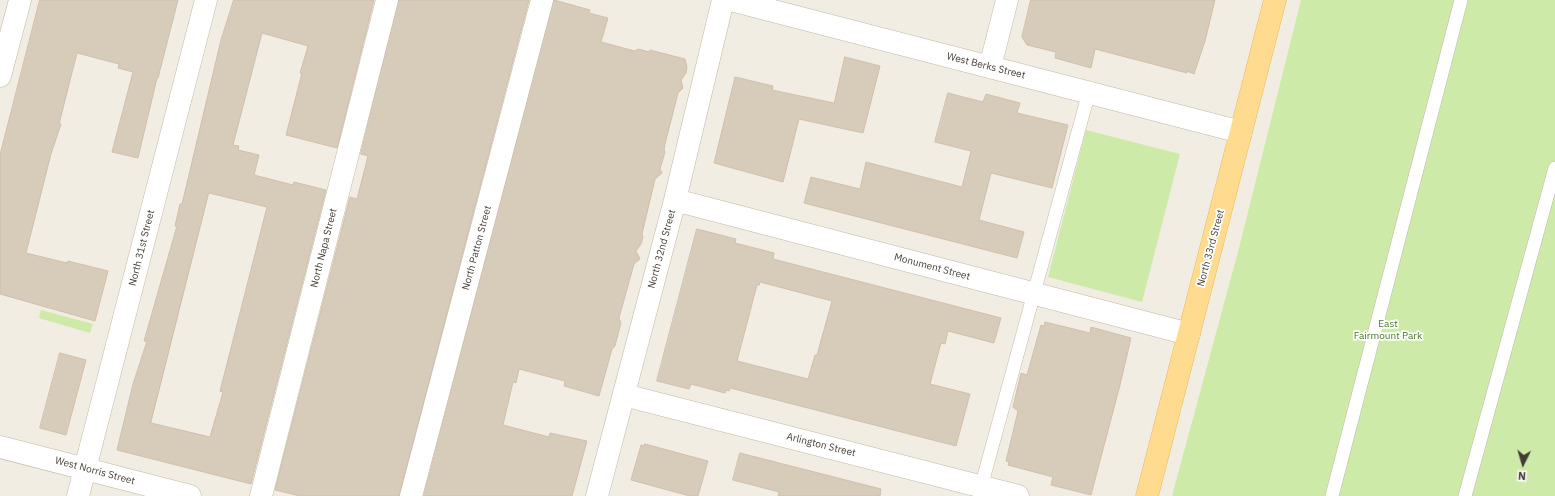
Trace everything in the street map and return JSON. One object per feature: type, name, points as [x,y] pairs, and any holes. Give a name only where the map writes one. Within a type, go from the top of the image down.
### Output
[{"type":"main road","name":"North 33rd Street","points":[[1147,496],[1275,0]]},
{"type":"street","points":[[0,76],[20,0]]},
{"type":"street","name":"North 31st Street","points":[[78,496],[206,0]]},
{"type":"street","name":"North Napa Street","points":[[261,496],[387,0]]},
{"type":"street","name":"North Patton Street","points":[[411,496],[542,0]]},
{"type":"street","name":"North 32nd Street","points":[[597,496],[675,200],[723,0]]},
{"type":"street","name":"West Berks Street","points":[[731,0],[1241,132]]},
{"type":"street","points":[[990,67],[1007,0]]},
{"type":"street","name":"Monument Street","points":[[675,200],[1189,334]]},
{"type":"street","name":"Arlington Street","points":[[624,395],[985,490],[1018,496]]},
{"type":"street","name":"West Norris Street","points":[[0,447],[190,496]]},
{"type":"lane","points":[[1332,496],[1461,0]]},
{"type":"lane","points":[[985,490],[1034,294],[1089,92]]},
{"type":"lane","points":[[1465,496],[1555,168]]},
{"type":"green space","name":"East Fairmount Park","points":[[1301,0],[1555,0],[1555,496],[1172,496],[1239,248]]},
{"type":"green space","points":[[1086,130],[1180,154],[1142,302],[1048,277]]},
{"type":"green space","points":[[41,310],[93,324],[90,333],[39,318]]},
{"type":"building","points":[[40,0],[178,0],[157,78],[138,158],[112,152],[133,72],[118,68],[119,64],[77,53],[59,124],[61,124],[51,154],[26,253],[108,271],[95,321],[0,294],[0,155]]},
{"type":"building","points":[[234,0],[374,0],[337,148],[286,135],[302,73],[300,73],[308,46],[262,33],[233,145],[239,146],[238,150],[259,155],[254,175],[293,185],[294,182],[326,190],[251,484],[117,450],[133,384],[147,341],[144,341],[177,226],[175,226],[180,204],[182,204],[221,40]],"holes":[[[209,193],[267,207],[220,391],[223,392],[210,437],[151,423]]]},
{"type":"building","points":[[399,0],[529,0],[399,496],[300,496],[275,490],[350,197],[357,199],[368,156],[361,154]]},
{"type":"building","points":[[554,0],[590,10],[589,13],[608,18],[601,42],[635,51],[638,49],[649,52],[650,50],[685,59],[687,67],[686,73],[681,80],[683,88],[678,93],[665,144],[665,152],[660,169],[662,173],[655,179],[642,234],[643,237],[641,244],[636,251],[640,259],[634,264],[619,318],[621,323],[615,346],[612,349],[599,396],[564,386],[565,381],[519,369],[516,383],[513,382],[503,425],[549,437],[550,433],[587,441],[572,496],[424,496]]},
{"type":"building","points":[[1031,0],[1215,0],[1205,41],[1194,74],[1095,49],[1091,68],[1055,58],[1056,52],[1027,45],[1022,37]]},
{"type":"building","points":[[845,57],[880,66],[863,133],[799,119],[783,182],[714,163],[735,77],[773,86],[772,90],[834,103]]},
{"type":"building","points":[[948,93],[983,102],[986,94],[1020,103],[1017,113],[1068,125],[1052,188],[991,173],[979,220],[1024,232],[1017,258],[804,203],[811,177],[860,189],[866,162],[962,187],[971,151],[935,142]]},
{"type":"building","points":[[697,229],[736,239],[735,243],[774,253],[773,259],[1001,318],[994,343],[948,331],[945,344],[941,343],[930,384],[970,394],[956,446],[730,388],[729,391],[726,390],[725,393],[691,384],[689,389],[657,381]],"holes":[[[760,282],[832,301],[817,355],[815,355],[808,379],[737,361],[757,285],[759,285]]]},
{"type":"building","points":[[1045,322],[1090,333],[1091,327],[1131,338],[1091,495],[1051,485],[1053,477],[1008,465],[1009,462],[1006,461],[1018,411],[1013,407],[1021,373],[1027,375],[1041,325],[1044,326]]},
{"type":"building","points":[[60,353],[86,360],[66,435],[40,428]]},
{"type":"building","points":[[645,444],[708,461],[698,496],[690,496],[631,480],[641,445],[644,446]]},
{"type":"building","points":[[740,453],[881,489],[880,496],[778,496],[779,492],[733,480]]}]
